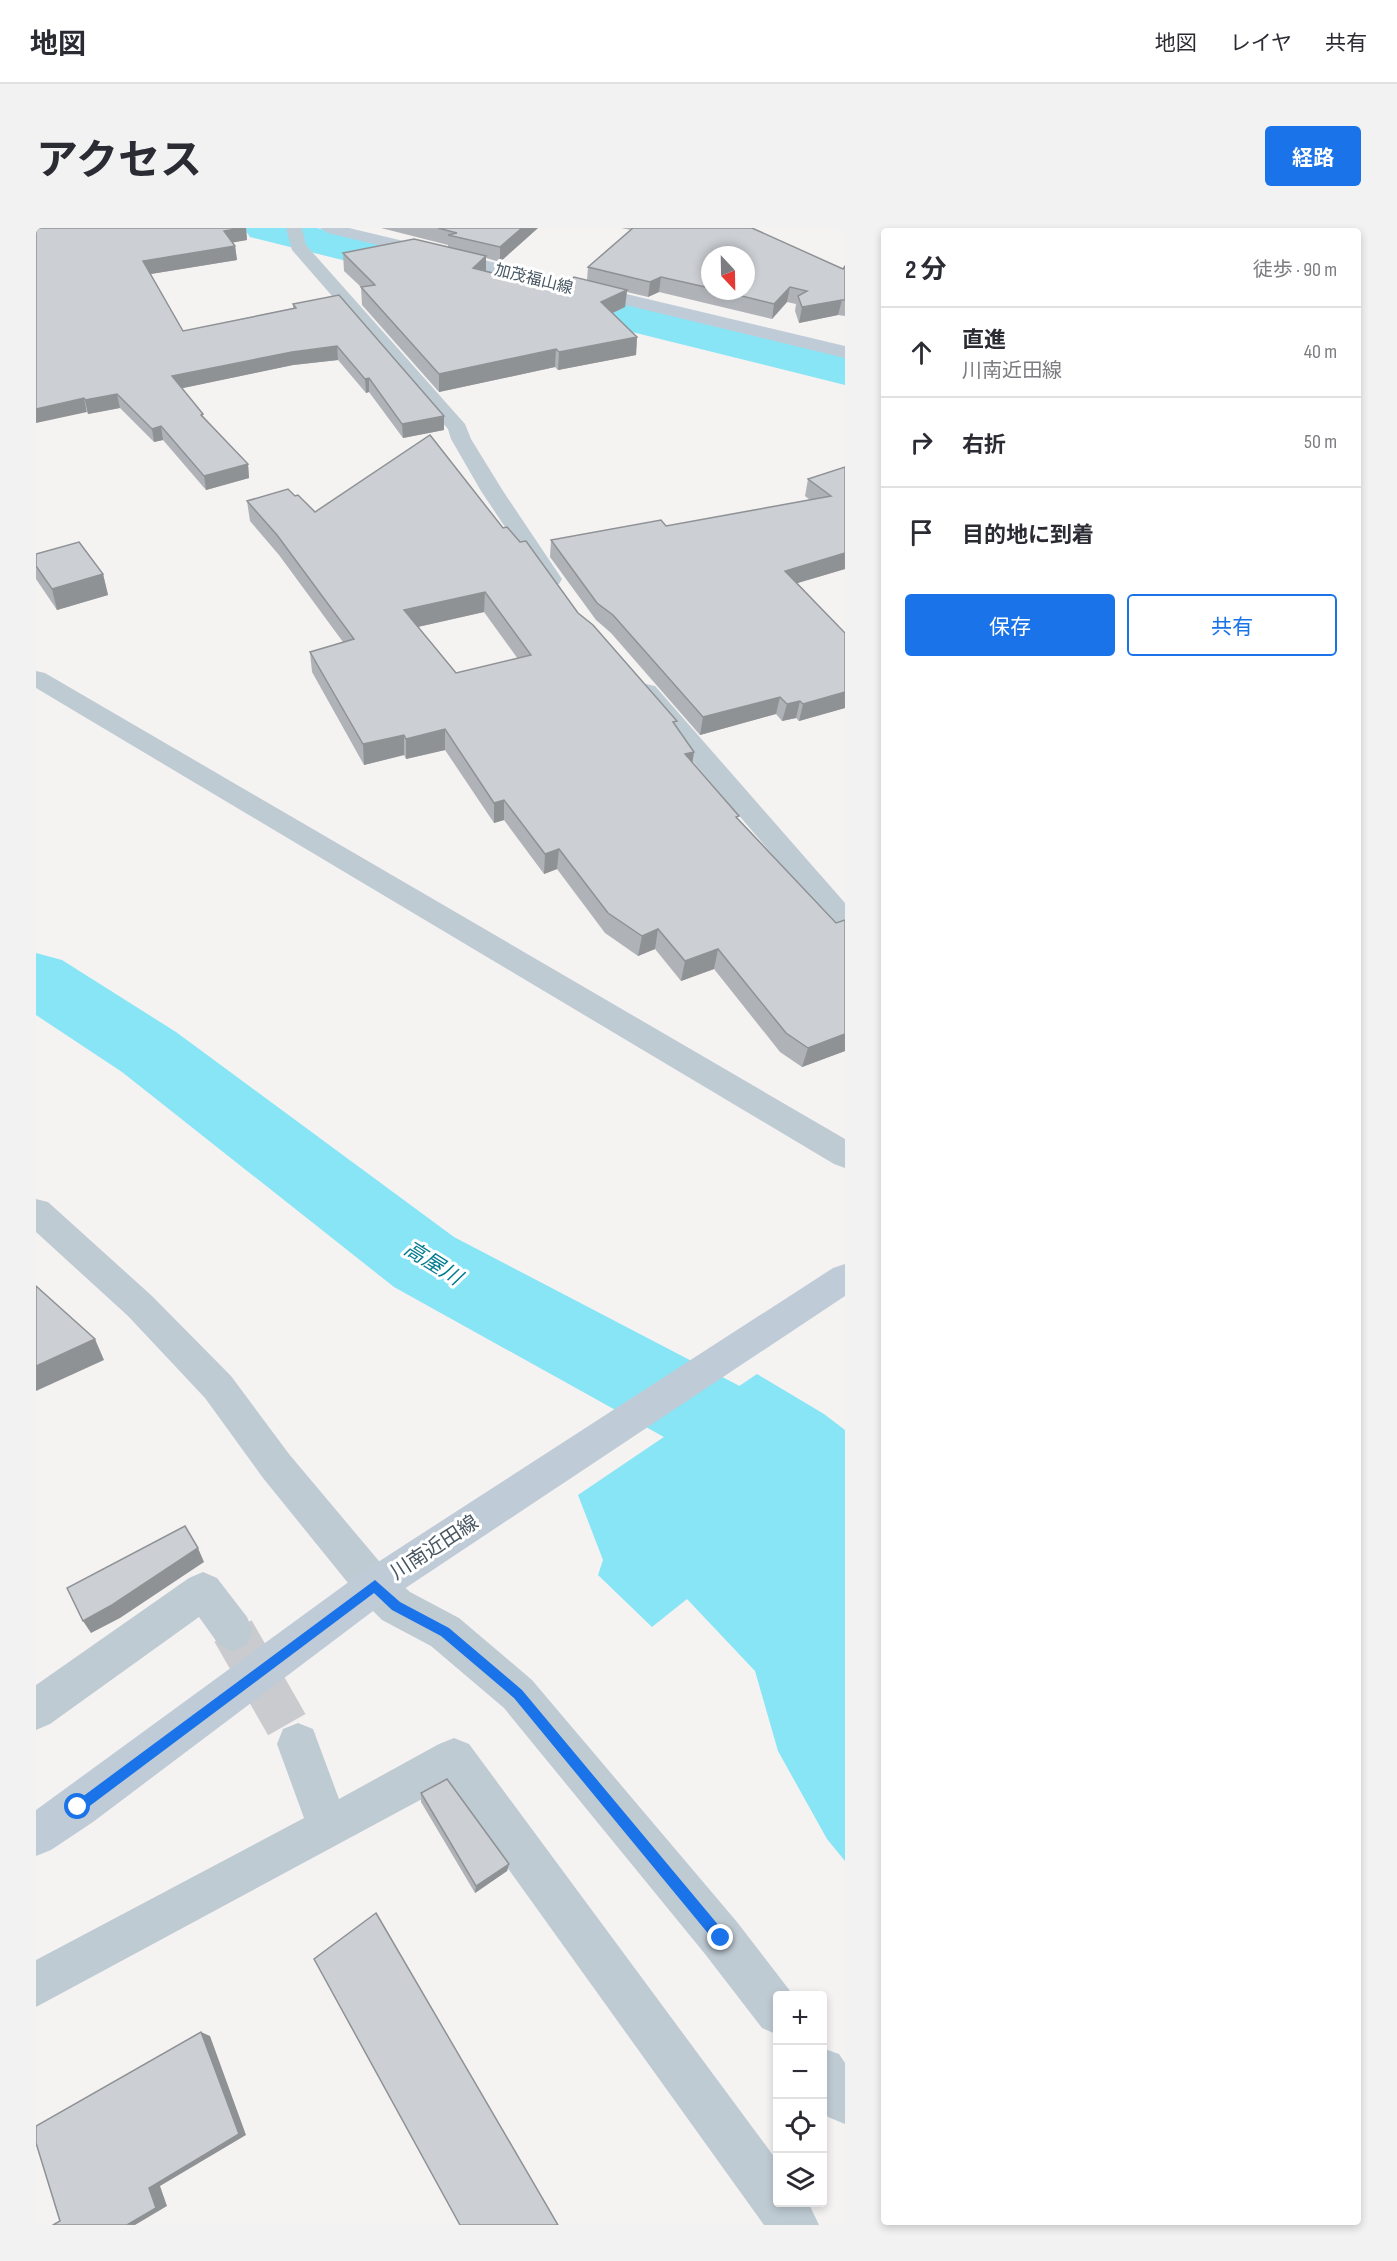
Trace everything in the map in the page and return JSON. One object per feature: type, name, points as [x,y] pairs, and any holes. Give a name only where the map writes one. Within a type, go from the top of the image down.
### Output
[{"type":"main road","name":"加茂福山線","points":[[328,228],[845,352]]},
{"type":"main road","name":"川南近田線","points":[[36,1835],[88,1800],[375,1586],[845,1278]]},
{"type":"street","points":[[296,235],[458,428],[461,439],[492,492],[565,598]]},
{"type":"street","points":[[632,674],[845,921]]},
{"type":"street","points":[[36,678],[845,1155]]},
{"type":"street","points":[[36,1212],[140,1306],[218,1387],[276,1466],[375,1586],[396,1606],[445,1632],[518,1694],[721,1938],[773,2007]]},
{"type":"street","points":[[36,1710],[203,1591],[233,1631]]},
{"type":"street","points":[[298,1744],[329,1828]]},
{"type":"street","points":[[36,1984],[454,1759],[794,2225]]},
{"type":"street","points":[[827,2077],[845,2100]]},
{"type":"water","points":[[757,1374],[824,1414],[845,1430],[845,1861],[827,1839],[778,1751],[755,1671],[687,1599],[652,1627],[598,1575],[603,1560],[578,1495]]},
{"type":"building","points":[[36,228],[241,228],[224,231],[235,246],[143,261],[183,331],[296,308],[293,304],[339,295],[444,416],[402,424],[369,378],[365,379],[337,346],[292,352],[172,376],[203,414],[201,415],[248,464],[204,476],[161,426],[152,429],[117,394],[85,400],[84,398],[36,409]]},
{"type":"building","points":[[438,228],[522,228],[500,247],[448,235],[457,233]]},
{"type":"building","points":[[633,228],[752,228],[843,269],[845,266],[845,300],[802,307],[798,296],[807,291],[790,287],[774,304],[755,299],[755,246],[701,246],[701,286],[661,277],[650,282],[588,267]]},
{"type":"building","points":[[414,239],[486,256],[473,268],[560,290],[574,277],[627,290],[601,302],[637,337],[559,352],[556,349],[439,374],[361,287],[375,285],[343,253]]},
{"type":"building","points":[[430,435],[503,528],[507,527],[520,542],[526,541],[578,613],[593,625],[677,721],[673,722],[694,752],[685,754],[739,816],[736,817],[836,923],[845,920],[845,1034],[808,1048],[786,1033],[718,949],[685,961],[658,929],[642,936],[608,913],[559,849],[545,854],[504,800],[494,803],[445,729],[406,739],[404,735],[363,744],[310,652],[354,639],[277,535],[247,501],[288,489],[295,496],[298,495],[315,512]],"holes":[[[485,592],[531,655],[456,673],[404,610]]]},
{"type":"building","points":[[845,467],[845,553],[785,571],[845,633],[845,692],[803,704],[800,701],[787,704],[780,697],[703,717],[613,615],[597,603],[551,540],[661,520],[666,526],[831,496],[808,479]]},
{"type":"building","points":[[79,542],[103,574],[52,589],[36,566],[36,554]]},
{"type":"building","points":[[36,1286],[95,1339],[36,1366]]},
{"type":"building","points":[[185,1526],[198,1548],[112,1605],[83,1621],[67,1588]]},
{"type":"building","points":[[447,1779],[509,1864],[476,1886],[421,1793]]},
{"type":"building","points":[[376,1913],[558,2225],[460,2225],[314,1959]]},
{"type":"building","points":[[201,2032],[239,2134],[149,2188],[156,2208],[127,2225],[53,2225],[60,2221],[36,2143],[36,2126]]},
{"type":"waterway","points":[[265,228],[845,371]]},
{"type":"waterway","name":"高屋川","points":[[36,979],[149,1052],[424,1262],[784,1456],[845,1520]]},
{"type":"tunnel","points":[[233,1631],[298,1744]]},
{"type":"route","points":[[78,1807],[375,1586],[396,1606],[445,1632],[518,1694],[721,1938]]}]
